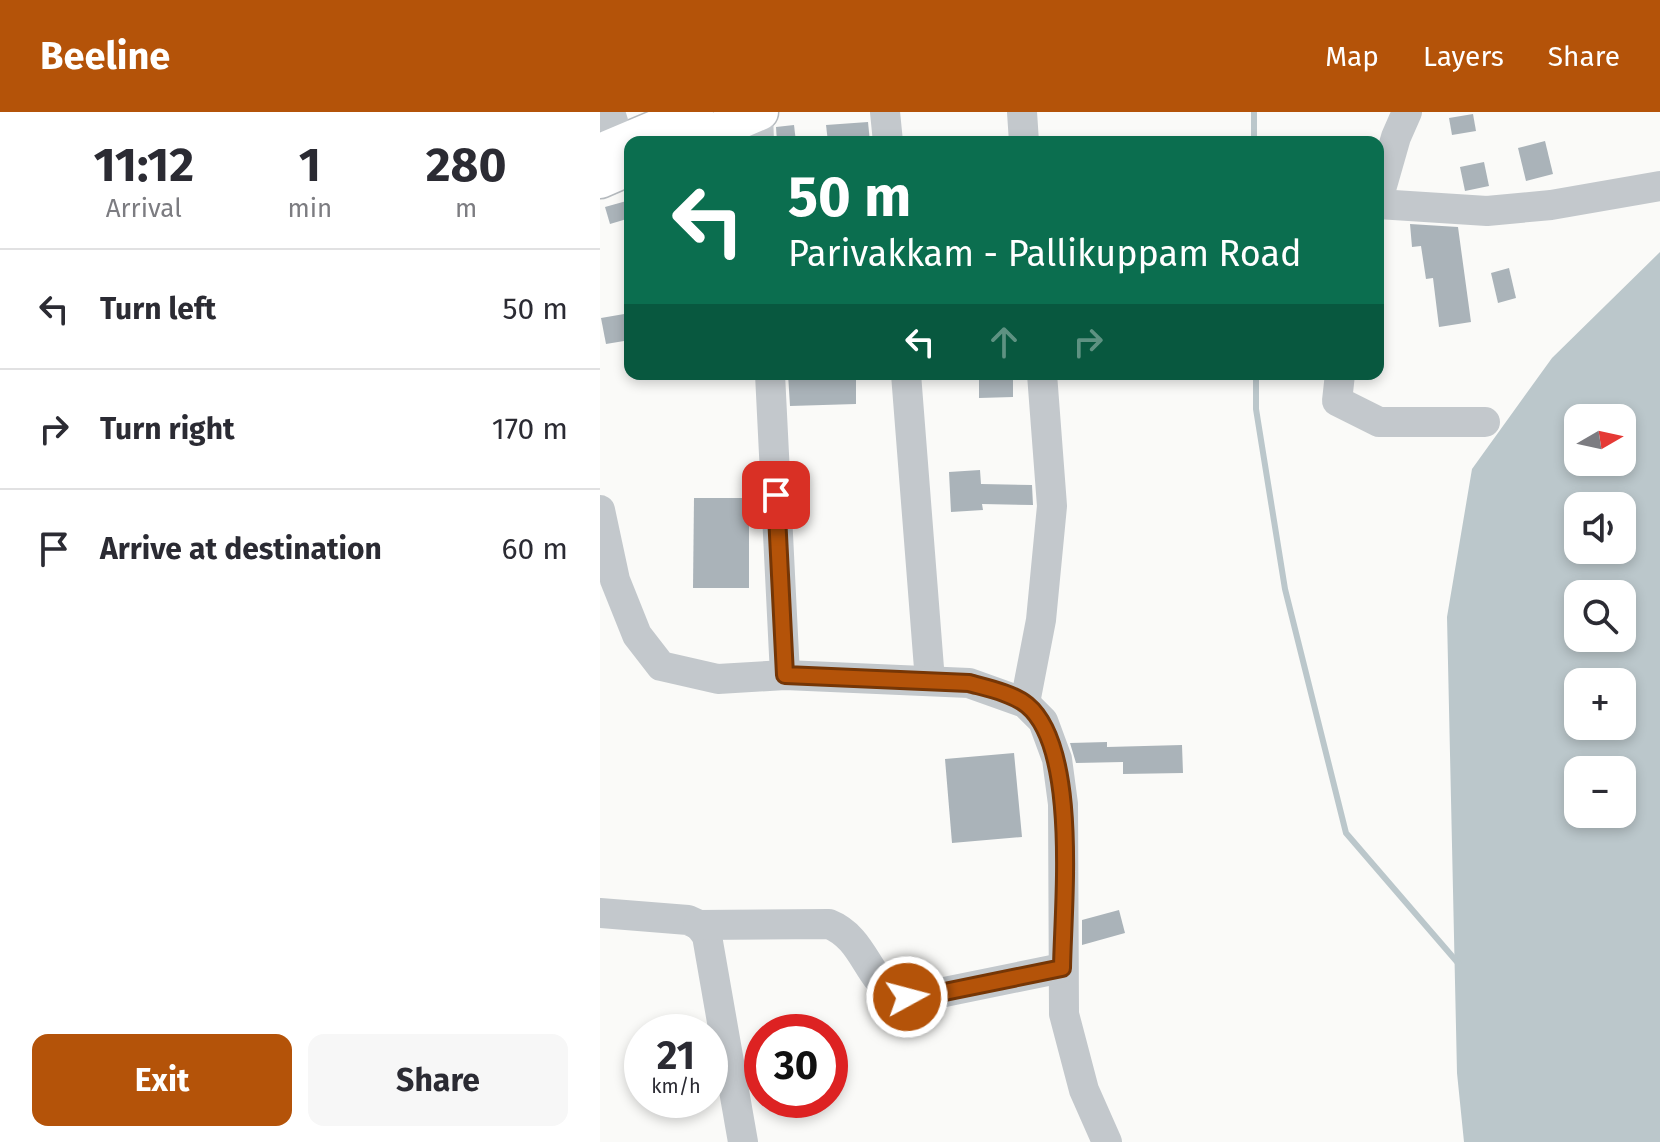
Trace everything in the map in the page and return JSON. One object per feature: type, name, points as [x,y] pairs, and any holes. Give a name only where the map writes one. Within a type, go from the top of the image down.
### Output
[{"type":"main road","points":[[635,136],[695,112]]},
{"type":"main road","points":[[711,136],[759,122]]},
{"type":"main road","points":[[600,180],[615,144]]},
{"type":"street","points":[[885,112],[887,136]]},
{"type":"street","points":[[1022,112],[1024,136]]},
{"type":"street","points":[[1384,180],[1396,137],[1407,112]]},
{"type":"street","points":[[1384,202],[1487,211],[1551,205],[1660,186]]},
{"type":"street","points":[[770,380],[785,675]]},
{"type":"street","points":[[906,380],[930,681]]},
{"type":"street","points":[[1025,703],[1041,620],[1052,506],[1042,380]]},
{"type":"street","points":[[1339,380],[1337,401],[1379,422],[1485,422]]},
{"type":"street","points":[[600,510],[605,555],[637,635],[661,666],[718,679],[785,675],[969,683],[1025,703],[1043,721],[1057,759],[1063,804],[1064,1014],[1084,1090],[1107,1142]]},
{"type":"street","points":[[600,913],[678,919],[698,925],[829,924],[843,930],[892,992],[907,997],[1062,968]]},
{"type":"street","points":[[698,925],[707,936],[711,951],[743,1142]]},
{"type":"shaded area","points":[[1660,252],[1660,1142],[1464,1142],[1457,1073],[1447,617],[1472,469],[1552,358]]},
{"type":"building","points":[[1473,114],[1476,131],[1452,135],[1449,118]]},
{"type":"building","points":[[868,122],[869,136],[827,136],[826,125]]},
{"type":"building","points":[[794,125],[795,136],[777,136],[776,127]]},
{"type":"building","points":[[1545,141],[1553,174],[1526,181],[1518,148]]},
{"type":"building","points":[[1484,162],[1489,186],[1465,191],[1460,167]]},
{"type":"building","points":[[624,202],[624,220],[610,224],[605,207]]},
{"type":"building","points":[[1410,224],[1458,227],[1471,322],[1439,327],[1433,278],[1426,279],[1421,246],[1412,247]]},
{"type":"building","points":[[1509,268],[1516,298],[1498,303],[1491,273]]},
{"type":"building","points":[[624,314],[624,341],[606,344],[601,318]]},
{"type":"building","points":[[788,380],[856,380],[856,404],[790,406]]},
{"type":"building","points":[[979,380],[1013,380],[1013,397],[979,398]]},
{"type":"building","points":[[980,470],[981,484],[1032,485],[1033,505],[982,504],[983,510],[951,512],[949,472]]},
{"type":"building","points":[[694,498],[749,498],[749,588],[693,588]]},
{"type":"building","points":[[1107,742],[1107,747],[1182,745],[1183,773],[1123,774],[1123,762],[1076,763],[1070,743]]},
{"type":"building","points":[[1014,753],[1022,837],[952,843],[945,759]]},
{"type":"building","points":[[1119,910],[1125,933],[1082,945],[1082,920]]},
{"type":"waterway","points":[[1254,112],[1254,136]]},
{"type":"waterway","points":[[1256,380],[1256,409],[1285,589],[1346,833],[1458,963]]},
{"type":"route","points":[[776,495],[785,675],[969,683],[991,689],[1025,703],[1043,721],[1057,759],[1063,804],[1062,968],[907,997]]}]
